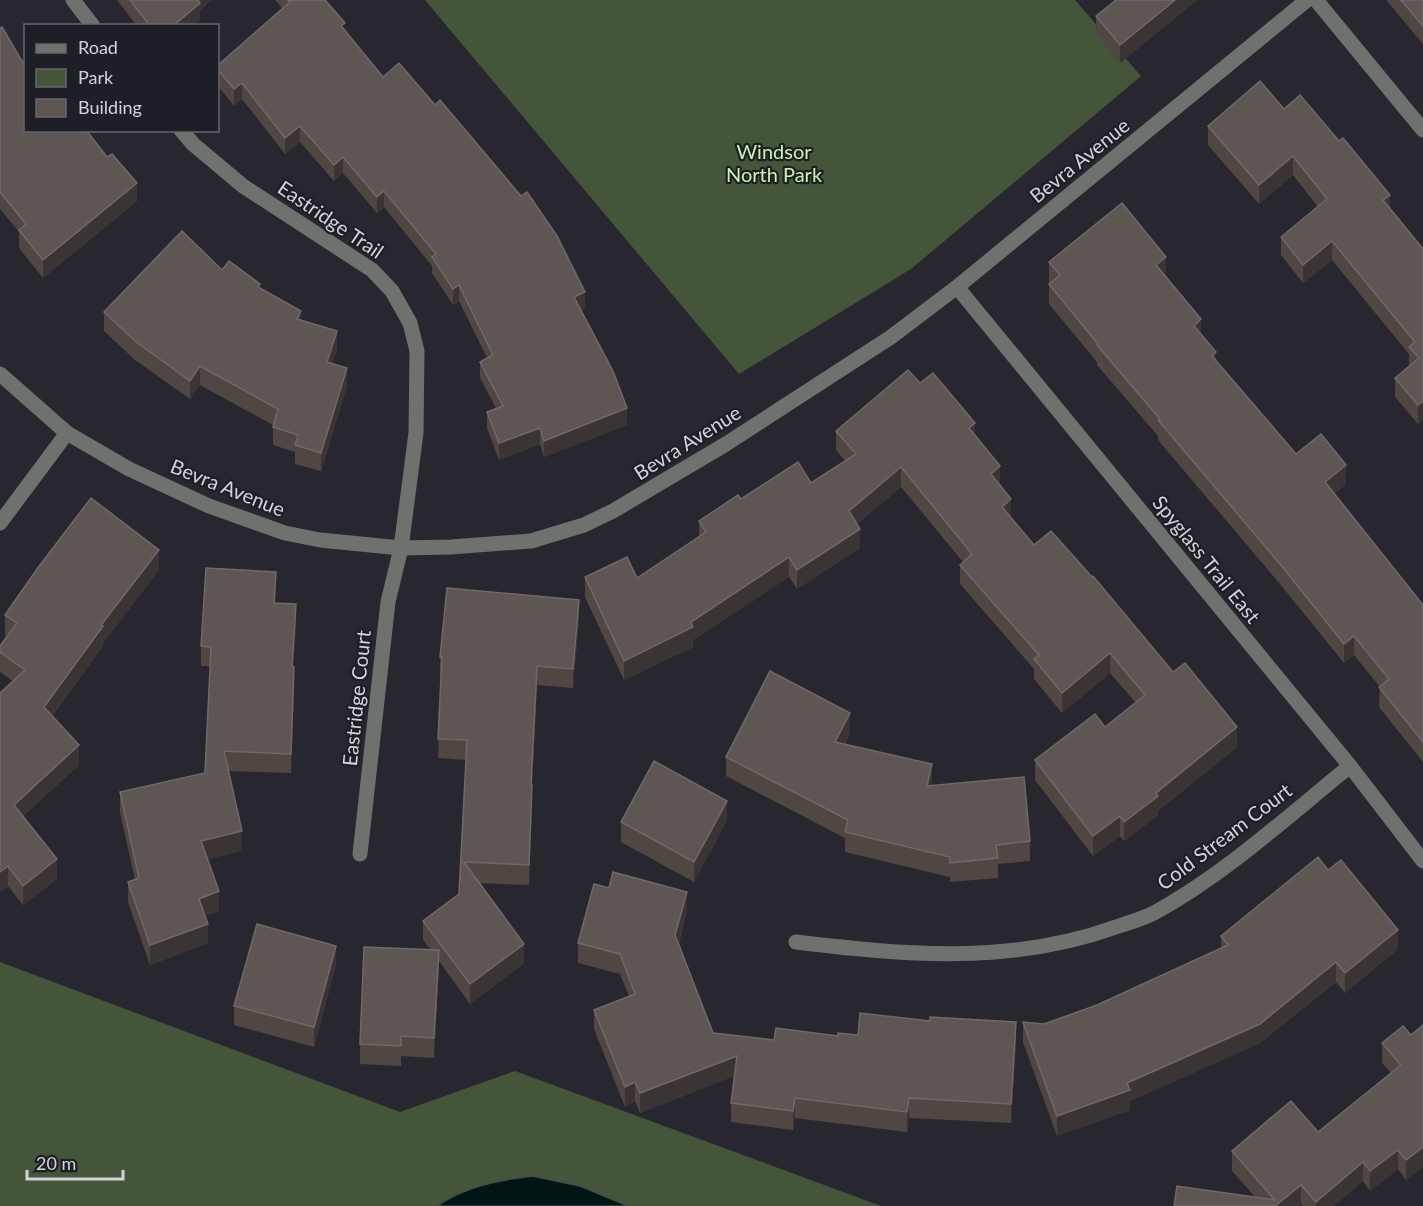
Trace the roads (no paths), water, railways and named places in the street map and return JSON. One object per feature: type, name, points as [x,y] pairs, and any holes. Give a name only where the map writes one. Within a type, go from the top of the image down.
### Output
[{"type":"street","points":[[73,0],[91,24]]},
{"type":"street","name":"Bevra Avenue","points":[[0,374],[67,433],[129,470],[209,506],[285,532],[320,540],[401,548],[451,548],[531,541],[594,520],[613,511],[726,444],[891,337],[957,287],[1307,0]]},
{"type":"street","points":[[1316,0],[1423,130]]},
{"type":"street","name":"Eastridge Trail","points":[[183,132],[193,144],[243,186],[372,270],[392,291],[410,323],[417,351],[416,433],[401,548]]},
{"type":"street","name":"Spyglass Trail East","points":[[957,287],[1350,766],[1423,861]]},
{"type":"street","points":[[0,523],[67,433]]},
{"type":"street","name":"Eastridge Court","points":[[360,854],[388,602],[401,548]]},
{"type":"street","name":"Cold Stream Court","points":[[796,942],[886,952],[959,954],[1032,949],[1089,937],[1151,915],[1189,892],[1230,863],[1350,766]]},
{"type":"park label","name":"Windsor North Park","points":[[774,162]]}]
